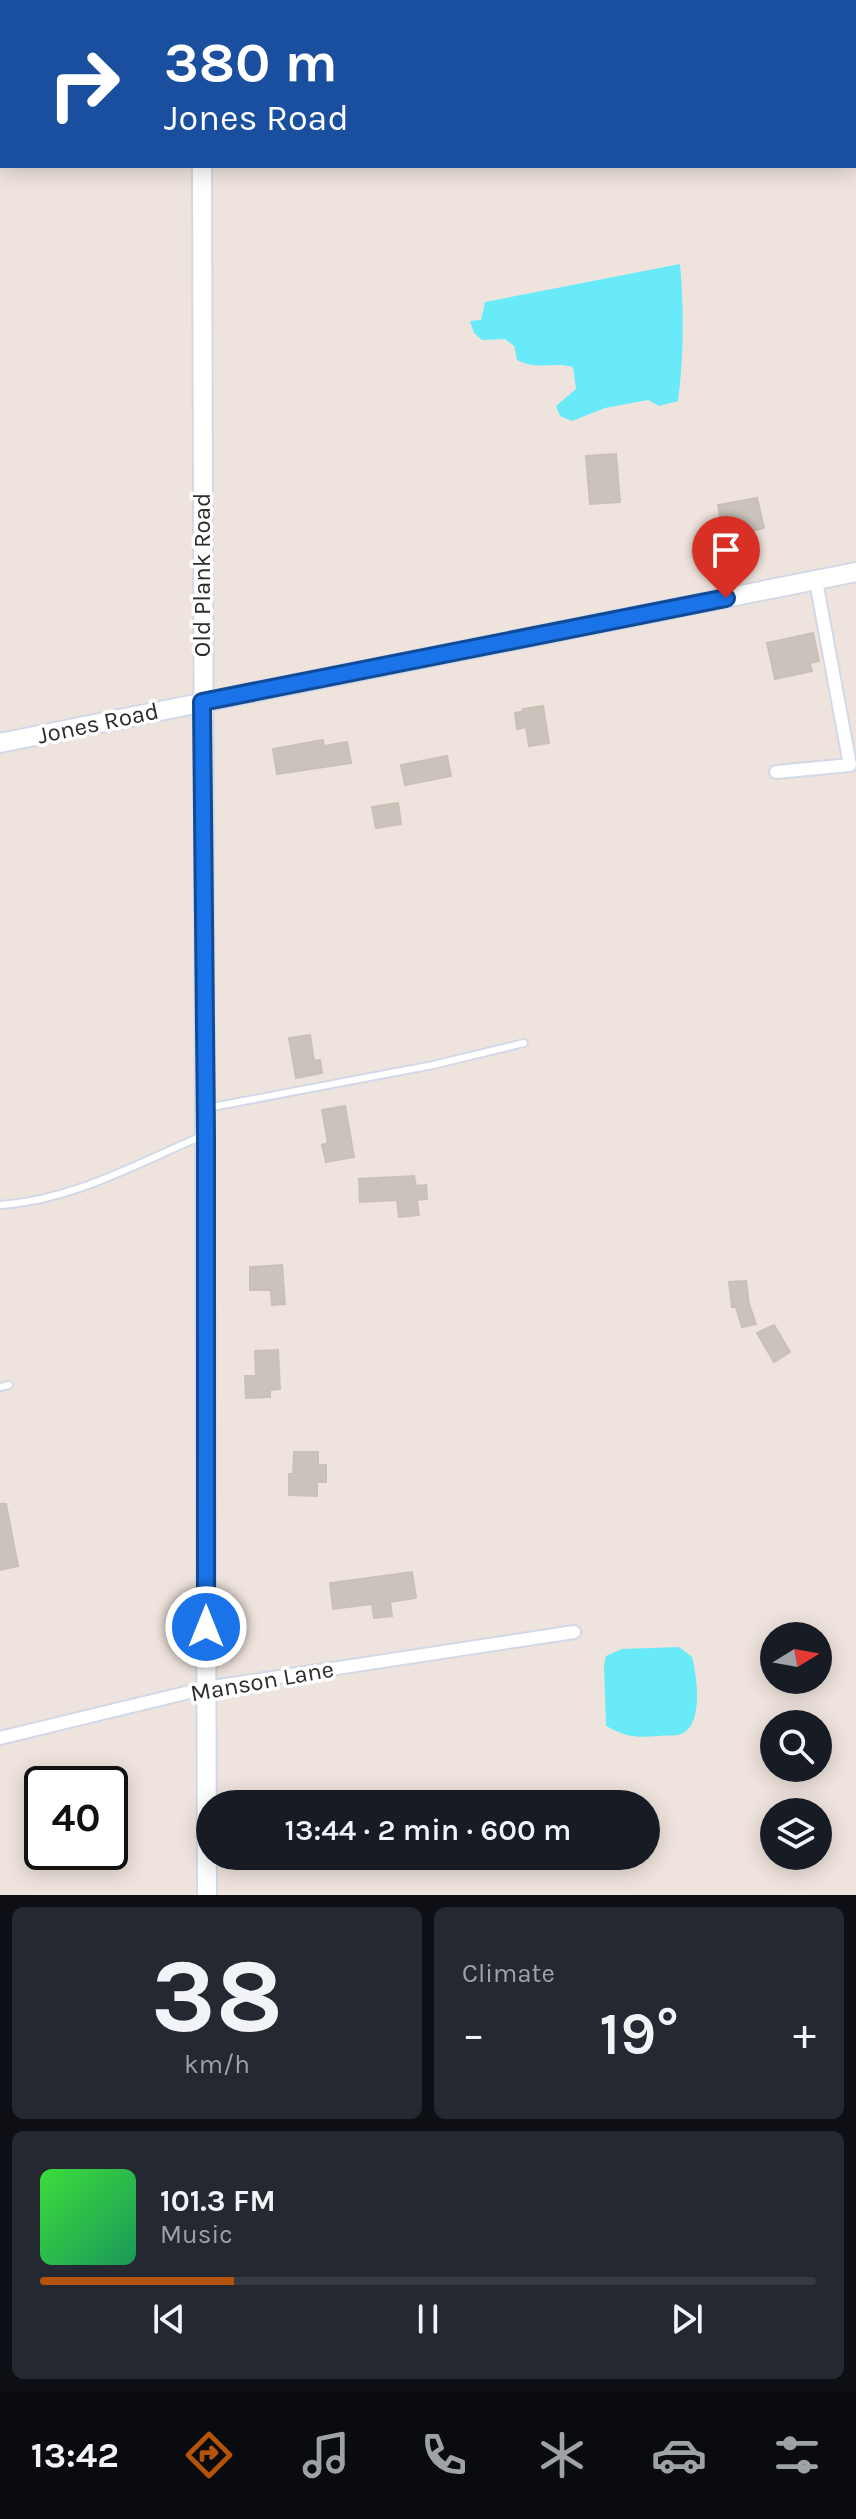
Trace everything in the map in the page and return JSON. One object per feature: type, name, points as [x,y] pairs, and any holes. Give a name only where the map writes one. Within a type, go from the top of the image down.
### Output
[{"type":"street","name":"Old Plank Road","points":[[202,168],[207,1895]]},
{"type":"street","name":"Jones Road","points":[[0,743],[856,572]]},
{"type":"street","points":[[776,772],[850,765],[816,581]]},
{"type":"street","name":"Manson Lane","points":[[0,1738],[206,1688],[574,1632]]},
{"type":"lane","points":[[205,1108],[433,1065],[524,1043]]},
{"type":"lane","points":[[0,1205],[20,1204],[63,1194],[102,1181],[206,1135]]},
{"type":"lane","points":[[0,1387],[9,1385]]},
{"type":"water","points":[[680,264],[683,333],[678,401],[659,406],[648,400],[605,408],[572,421],[560,416],[556,406],[576,389],[573,367],[532,365],[517,360],[514,346],[505,339],[482,340],[474,333],[470,321],[481,320],[485,302]]},
{"type":"water","points":[[679,1647],[692,1657],[696,1676],[696,1713],[687,1731],[678,1735],[637,1737],[606,1726],[606,1656],[622,1649]]},
{"type":"building","points":[[616,454],[620,502],[590,504],[586,456]]},
{"type":"building","points":[[757,498],[764,528],[724,538],[718,505]]},
{"type":"building","points":[[813,633],[819,661],[810,663],[812,671],[775,679],[767,643]]},
{"type":"building","points":[[543,706],[549,743],[529,746],[526,727],[517,729],[515,713]]},
{"type":"building","points":[[323,740],[324,746],[347,742],[351,763],[277,774],[273,749]]},
{"type":"building","points":[[447,756],[451,776],[405,785],[401,765]]},
{"type":"building","points":[[398,803],[401,824],[376,828],[372,807]]},
{"type":"building","points":[[310,1035],[314,1061],[320,1060],[322,1073],[296,1078],[289,1038]]},
{"type":"building","points":[[345,1106],[354,1157],[326,1162],[322,1145],[328,1143],[322,1110]]},
{"type":"building","points":[[414,1176],[416,1186],[426,1185],[427,1199],[417,1200],[419,1215],[399,1217],[397,1200],[360,1202],[359,1179]]},
{"type":"building","points":[[282,1265],[285,1304],[272,1305],[271,1290],[250,1290],[250,1267]]},
{"type":"building","points":[[746,1281],[756,1324],[742,1327],[736,1307],[732,1307],[729,1282]]},
{"type":"building","points":[[774,1325],[790,1352],[774,1362],[757,1333]]},
{"type":"building","points":[[278,1350],[280,1389],[270,1390],[270,1397],[246,1398],[245,1376],[256,1376],[255,1351]]},
{"type":"building","points":[[294,1452],[318,1452],[318,1465],[326,1465],[326,1482],[317,1482],[317,1496],[289,1495],[289,1474],[293,1474]]},
{"type":"building","points":[[0,1504],[6,1504],[18,1566],[0,1570]]},
{"type":"building","points":[[412,1572],[416,1598],[390,1602],[392,1616],[374,1618],[372,1604],[333,1609],[330,1583]]},
{"type":"route","points":[[206,1627],[202,702],[726,598]]}]
